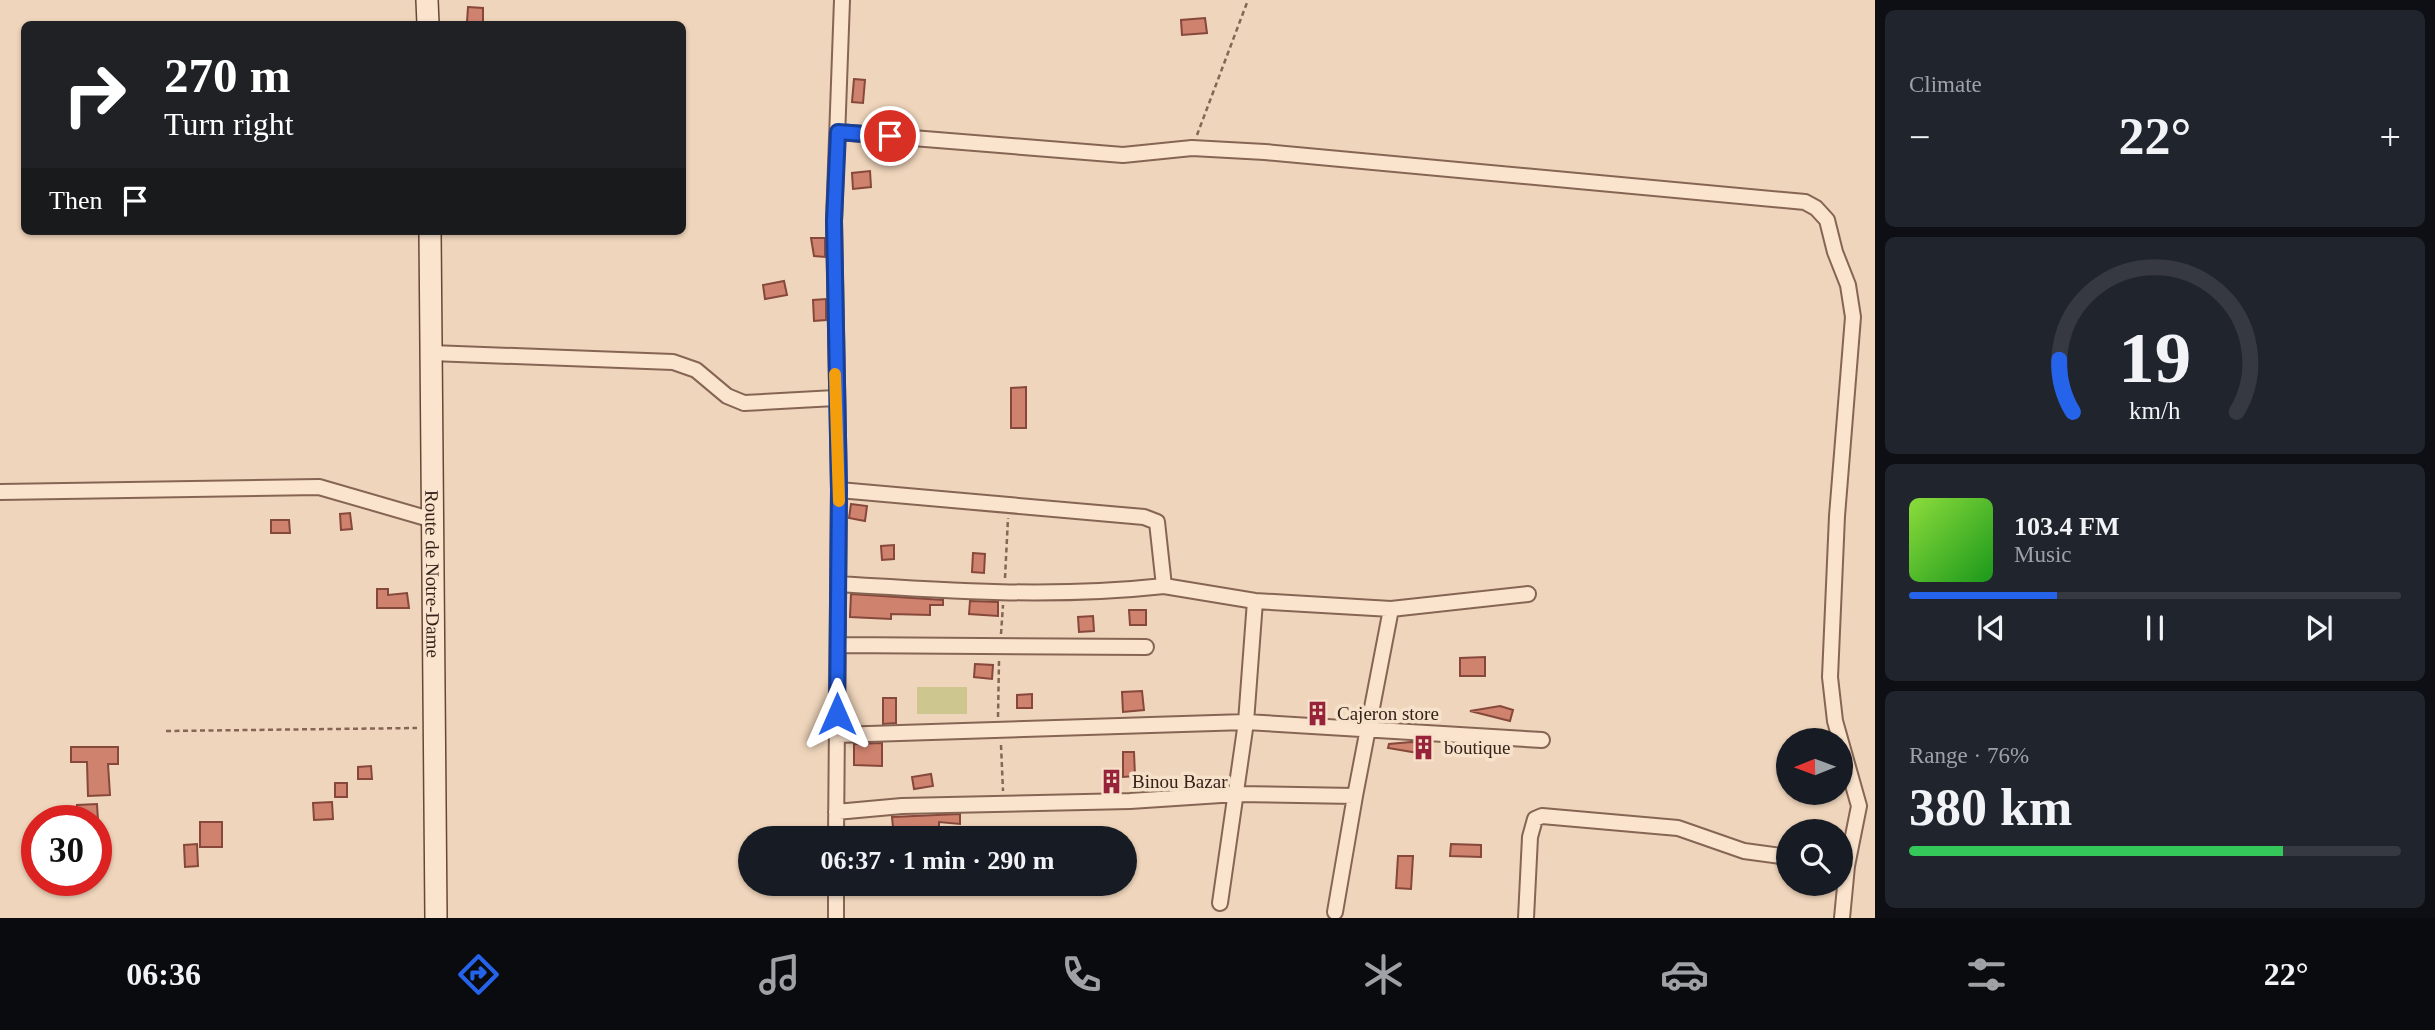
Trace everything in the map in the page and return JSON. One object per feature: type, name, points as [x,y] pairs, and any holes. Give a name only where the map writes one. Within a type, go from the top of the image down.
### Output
[{"type":"street","points":[[427,0],[428,21]]},
{"type":"street","points":[[836,826],[839,490],[835,398],[834,221],[842,0]]},
{"type":"street","points":[[838,132],[1123,155],[1192,148],[1265,152],[1805,202],[1816,208],[1827,220],[1835,252],[1848,285],[1853,317],[1837,516],[1830,677],[1835,721],[1859,806],[1853,830]]},
{"type":"street","name":"Route de Notre-Dame","points":[[430,235],[436,918]]},
{"type":"street","points":[[431,353],[673,362],[696,370],[727,396],[744,403],[835,398]]},
{"type":"street","points":[[0,492],[318,487],[433,520]]},
{"type":"street","points":[[839,490],[1144,517],[1157,522],[1164,586]]},
{"type":"street","points":[[838,584],[1004,594],[1105,593],[1164,586],[1255,601],[1391,609],[1528,594]]},
{"type":"street","points":[[1220,903],[1246,722],[1255,601]]},
{"type":"street","points":[[1335,912],[1391,609]]},
{"type":"street","points":[[838,645],[1146,647]]},
{"type":"street","points":[[837,735],[1246,722],[1542,740]]},
{"type":"street","points":[[836,812],[902,806],[1130,801],[1236,794],[1355,796]]},
{"type":"street","points":[[1526,918],[1530,836],[1535,820],[1542,816],[1678,828],[1744,851],[1776,855]]},
{"type":"street","points":[[836,896],[836,918]]},
{"type":"street","points":[[1842,918],[1843,896]]},
{"type":"path","points":[[1192,148],[1248,0]]},
{"type":"path","points":[[166,732],[434,728]]},
{"type":"shaded area","points":[[917,687],[967,687],[967,714],[917,714]]},
{"type":"building","points":[[468,7],[483,8],[483,21],[467,21]]},
{"type":"building","points":[[1205,18],[1207,33],[1182,35],[1181,20]]},
{"type":"building","points":[[854,79],[865,80],[863,103],[852,102]]},
{"type":"building","points":[[870,171],[871,187],[853,189],[852,173]]},
{"type":"building","points":[[811,238],[825,238],[825,257],[814,256]]},
{"type":"building","points":[[784,281],[787,295],[765,299],[763,285]]},
{"type":"building","points":[[826,299],[826,320],[814,321],[813,300]]},
{"type":"building","points":[[1026,387],[1026,428],[1011,428],[1011,388]]},
{"type":"building","points":[[851,504],[867,506],[865,521],[849,518]]},
{"type":"building","points":[[350,513],[352,529],[341,530],[340,514]]},
{"type":"building","points":[[271,520],[289,520],[290,533],[271,533]]},
{"type":"building","points":[[894,545],[894,559],[882,560],[881,546]]},
{"type":"building","points":[[973,553],[985,554],[984,573],[972,572]]},
{"type":"building","points":[[377,589],[388,589],[388,595],[407,593],[409,608],[377,608]]},
{"type":"building","points":[[851,594],[943,600],[943,605],[930,605],[930,615],[891,614],[891,619],[850,617]]},
{"type":"building","points":[[970,601],[998,602],[998,616],[969,614]]},
{"type":"building","points":[[1129,610],[1146,610],[1146,625],[1130,625]]},
{"type":"building","points":[[1093,616],[1094,631],[1079,632],[1078,617]]},
{"type":"building","points":[[1485,657],[1485,676],[1460,676],[1460,658]]},
{"type":"building","points":[[975,664],[993,665],[992,679],[974,677]]},
{"type":"building","points":[[1142,691],[1144,710],[1123,712],[1122,692]]},
{"type":"building","points":[[1032,694],[1032,708],[1017,708],[1017,695]]},
{"type":"building","points":[[883,698],[896,698],[896,723],[883,724]]},
{"type":"building","points":[[1500,706],[1513,710],[1510,721],[1470,711]]},
{"type":"building","points":[[882,743],[882,766],[854,765],[854,744]]},
{"type":"building","points":[[1432,743],[1430,755],[1388,748],[1389,744]]},
{"type":"building","points":[[71,747],[118,747],[118,764],[108,764],[110,795],[88,796],[87,762],[71,762]]},
{"type":"building","points":[[1123,752],[1134,752],[1135,776],[1123,777]]},
{"type":"building","points":[[371,766],[372,779],[358,779],[358,767]]},
{"type":"building","name":"Binou Bazar","points":[[1106,773],[1120,774],[1119,789],[1105,787]]},
{"type":"building","points":[[931,774],[933,786],[914,789],[912,777]]},
{"type":"building","points":[[335,783],[347,783],[347,797],[335,797]]},
{"type":"building","points":[[332,802],[333,819],[314,820],[313,803]]},
{"type":"building","points":[[960,814],[960,824],[939,822],[939,826],[893,826],[892,817]]},
{"type":"building","points":[[200,822],[222,822],[222,847],[200,847]]},
{"type":"building","points":[[197,844],[198,866],[185,867],[184,845]]},
{"type":"building","points":[[1451,844],[1481,845],[1481,857],[1450,856]]},
{"type":"building","points":[[1398,856],[1413,856],[1411,889],[1396,888]]},
{"type":"slow traffic","points":[[835,374],[839,501]]},
{"type":"place","name":"Cajeron store","points":[[1317,713]]},
{"type":"place","name":"boutique","points":[[1424,747]]},
{"type":"place","name":"Binou Bazar","points":[[1112,781]]},
{"type":"route","points":[[837,714],[839,490],[835,398],[834,221],[838,132],[890,136]]}]
